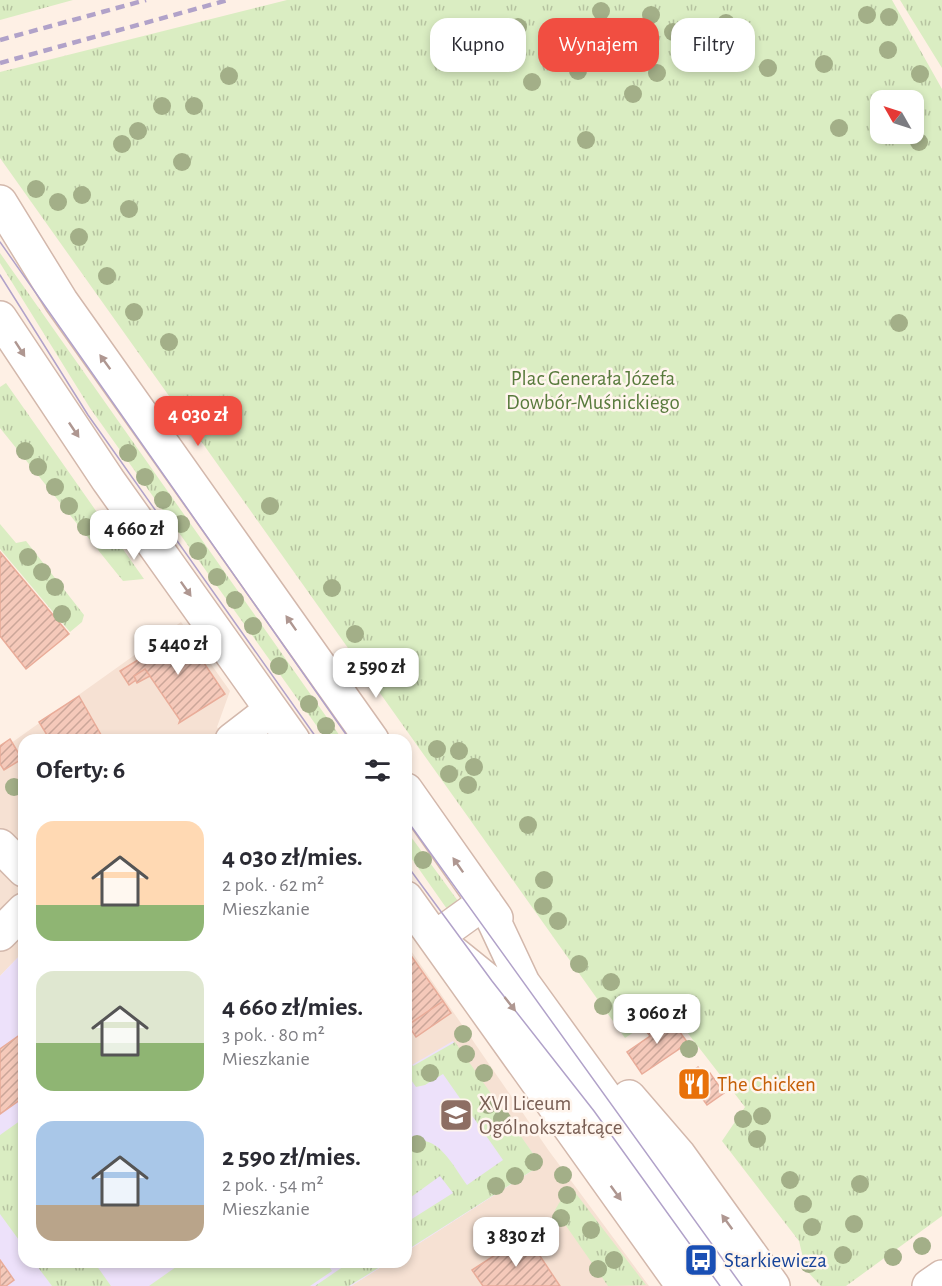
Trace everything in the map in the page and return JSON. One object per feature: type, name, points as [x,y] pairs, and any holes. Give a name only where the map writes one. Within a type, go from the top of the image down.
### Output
[{"type":"street","points":[[0,202],[62,301],[368,734]]},
{"type":"street","points":[[0,318],[108,480],[289,734]]},
{"type":"street","points":[[240,734],[271,710]]},
{"type":"street","points":[[412,799],[610,1075],[679,1155],[774,1286]]},
{"type":"street","points":[[0,846],[18,864]]},
{"type":"street","points":[[435,938],[485,902]]},
{"type":"street","points":[[485,902],[523,983],[742,1286]]},
{"type":"street","points":[[412,906],[683,1286]]},
{"type":"street","points":[[0,934],[18,916]]},
{"type":"street","points":[[435,938],[498,989],[601,1120],[720,1286]]},
{"type":"street","points":[[929,1286],[942,1277]]},
{"type":"shaded area","points":[[181,622],[230,691],[217,727],[222,734],[24,734]]},
{"type":"shaded area","points":[[18,738],[18,957],[0,976],[0,751]]},
{"type":"shaded area","points":[[412,952],[549,1151],[649,1286],[351,1286],[380,1268],[412,1268],[412,1248],[541,1165],[412,1065]]},
{"type":"shaded area","points":[[18,957],[18,1268],[380,1268],[351,1286],[0,1286],[0,976]]},
{"type":"shaded area","name":"XVI Liceum Ogólnokształcące","points":[[453,1041],[541,1165],[412,1248],[412,1065]]},
{"type":"green space","points":[[0,0],[73,0],[0,20]]},
{"type":"green space","name":"Plac Generała Józefa Dowbór-Muśnickiego","points":[[287,0],[892,0],[942,89],[942,1216],[846,1286],[821,1286],[806,1270],[799,1241],[722,1141],[745,1107],[669,1009],[625,1038],[412,738],[412,734],[409,734],[0,158],[0,72]]},
{"type":"green space","points":[[900,0],[942,0],[942,68]]},
{"type":"green space","points":[[0,253],[338,734],[322,734],[90,408],[0,263]]},
{"type":"green space","points":[[6,383],[144,579],[123,581],[0,428],[0,387]]},
{"type":"green space","points":[[0,524],[16,543],[26,541],[84,615],[82,622],[70,632],[0,549]]},
{"type":"green space","points":[[412,838],[458,901],[447,909],[412,859]]},
{"type":"green space","points":[[455,1042],[541,1165],[412,1247],[412,1219],[453,1193],[440,1176],[412,1196],[412,1144],[426,1141],[434,1145],[449,1159],[467,1185],[503,1160],[443,1074],[425,1085],[416,1087],[412,1081],[413,1066]]},
{"type":"green space","points":[[18,1122],[18,1239],[0,1214],[0,1135]]},
{"type":"green space","points":[[574,1191],[646,1285],[608,1286],[555,1210],[565,1193]]},
{"type":"green space","points":[[38,1268],[98,1268],[111,1286],[52,1286]]},
{"type":"green space","points":[[174,1268],[330,1268],[332,1271],[310,1286],[149,1286]]},
{"type":"green space","points":[[341,1268],[378,1268],[349,1286],[315,1286]]},
{"type":"building","points":[[0,552],[69,634],[26,669],[0,636]]},
{"type":"building","points":[[183,632],[225,694],[179,723],[180,720],[145,669],[134,676],[136,680],[129,685],[120,671]]},
{"type":"building","points":[[145,669],[150,676],[137,683],[134,676]]},
{"type":"building","points":[[79,696],[101,734],[46,734],[39,722]]},
{"type":"building","points":[[10,739],[18,752],[18,761],[4,770],[0,764],[0,746]]},
{"type":"building","points":[[412,957],[443,1001],[412,1022]]},
{"type":"building","points":[[443,1001],[451,1013],[416,1037],[412,1031],[412,1022]]},
{"type":"building","points":[[668,1016],[688,1043],[642,1074],[627,1052],[650,1036],[646,1031]]},
{"type":"building","points":[[18,1036],[18,1101],[0,1114],[0,1049]]},
{"type":"building","points":[[698,1067],[705,1077],[710,1073],[724,1093],[707,1105],[697,1091],[691,1096],[679,1080]]},
{"type":"building","points":[[526,1235],[560,1286],[483,1286],[472,1270]]},
{"type":"building","points":[[0,1260],[14,1280],[6,1286],[0,1286]]},
{"type":"tram line","points":[[0,242],[346,734]]},
{"type":"tram line","points":[[0,275],[88,415],[314,734]]},
{"type":"tram line","points":[[412,827],[742,1286]]},
{"type":"tram line","points":[[412,872],[492,981],[594,1111],[720,1286]]},
{"type":"railway","points":[[0,40],[146,0]]},
{"type":"railway","points":[[0,63],[228,0]]},
{"type":"place","name":"The Chicken","points":[[694,1084]]},
{"type":"place","name":"XVI Liceum Ogólnokształcące","points":[[456,1115]]},
{"type":"place","name":"Starkiewicza","points":[[701,1260]]}]
